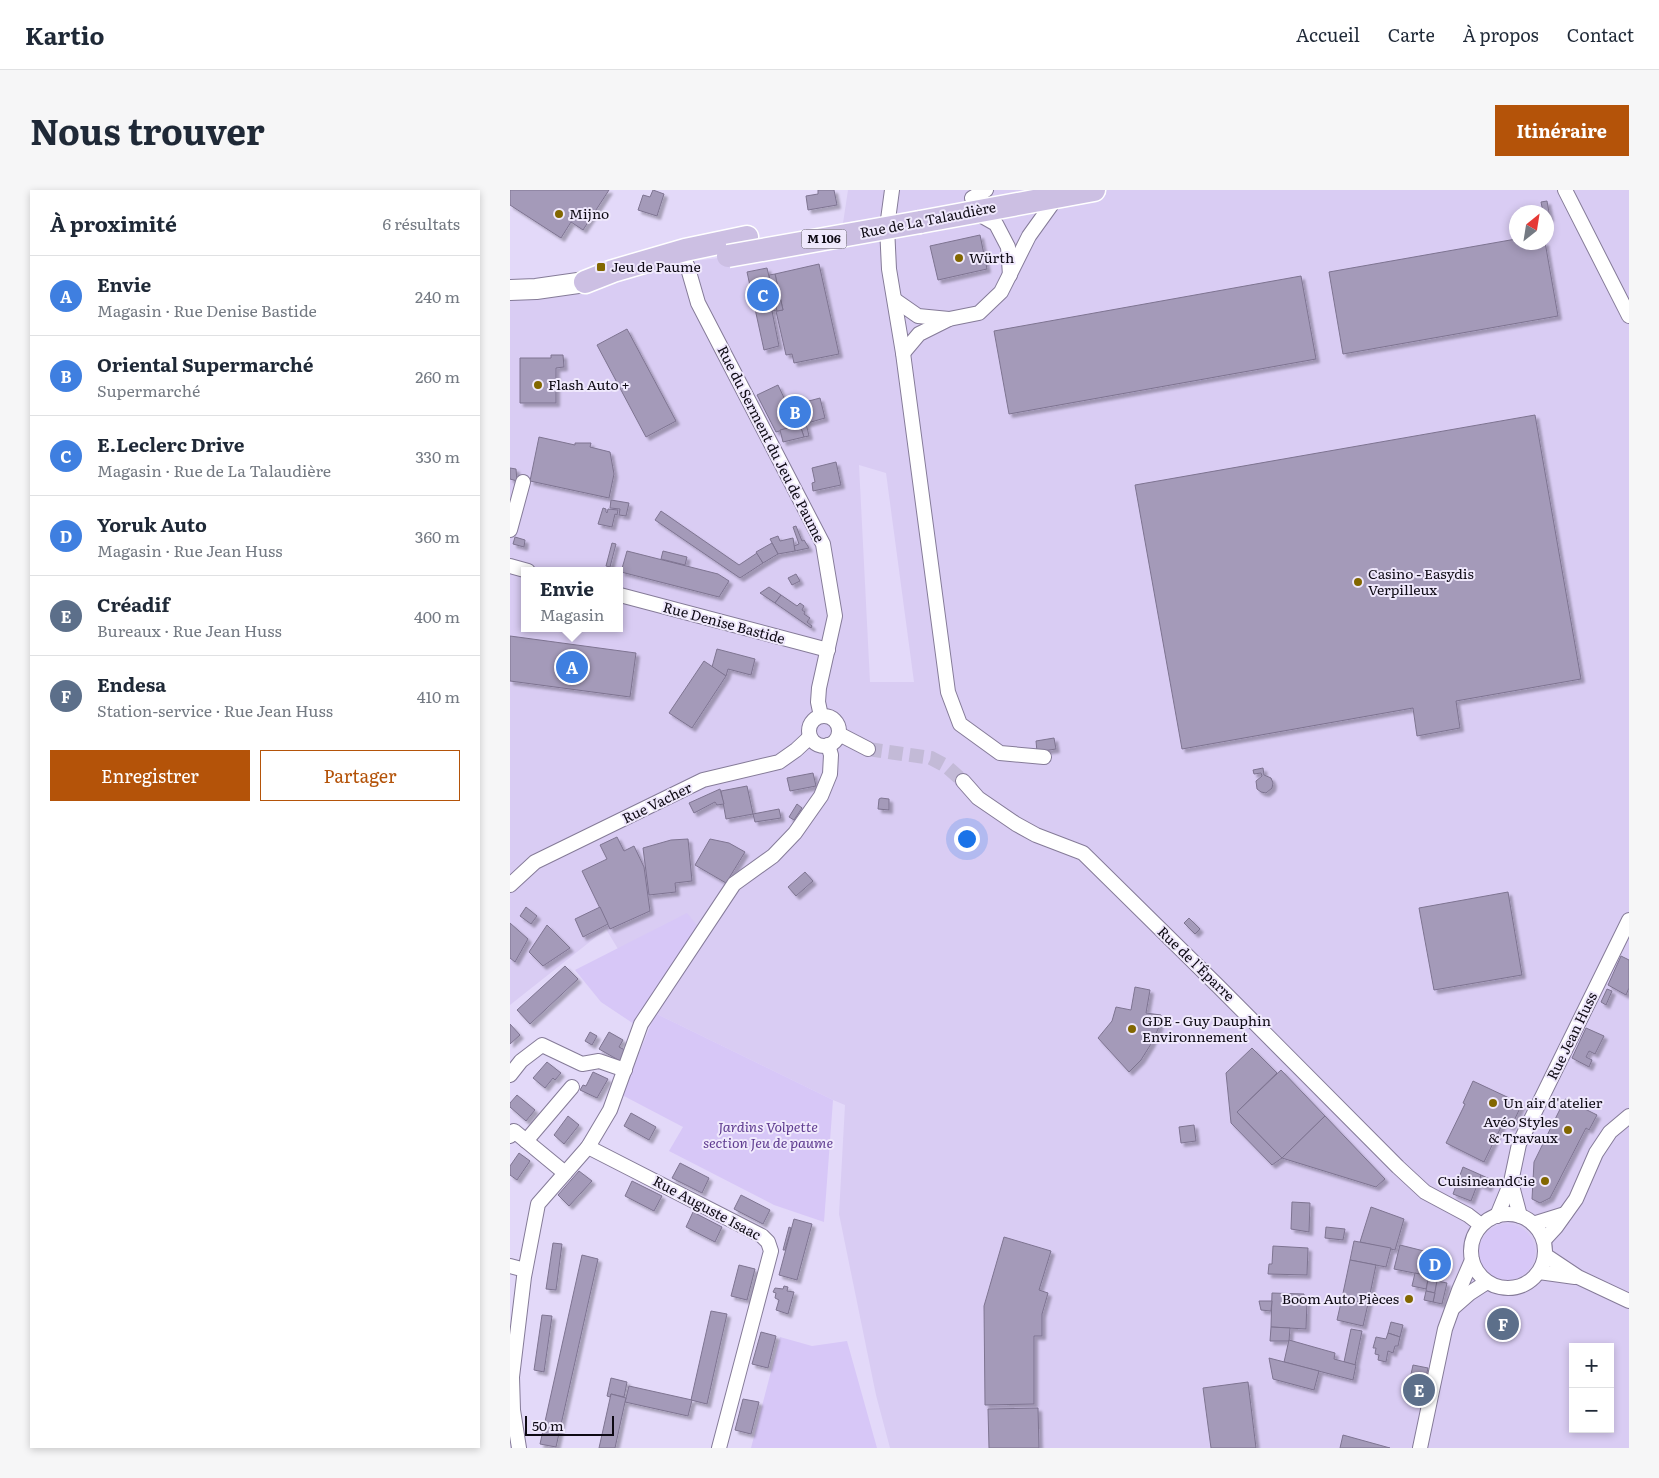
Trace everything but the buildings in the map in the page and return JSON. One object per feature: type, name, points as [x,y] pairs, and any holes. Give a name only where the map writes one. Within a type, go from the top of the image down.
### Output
[{"type":"main road","name":"Rue de La Talaudière","points":[[686,257],[728,256],[922,214],[1016,190]]},
{"type":"main road","name":"Rue de La Talaudière","points":[[977,200],[1057,196],[1094,190]]},
{"type":"main road","name":"Rue de La Talaudière","points":[[510,290],[536,289],[585,282],[686,257],[747,237],[922,214]]},
{"type":"street","points":[[892,190],[887,227],[889,269],[903,353],[948,692],[960,724],[1000,753],[1044,757]]},
{"type":"street","points":[[1564,190],[1629,316]]},
{"type":"street","points":[[903,353],[919,334],[949,319],[979,313],[1001,292],[1029,236],[1057,196]]},
{"type":"street","points":[[977,200],[996,224],[1008,247],[1010,276]]},
{"type":"street","name":"Rue du Serment du Jeu de Paume","points":[[686,257],[698,303],[823,544],[835,616],[818,702],[821,716]]},
{"type":"street","points":[[895,300],[918,316],[949,319]]},
{"type":"street","points":[[510,530],[523,482]]},
{"type":"street","name":"Rue Denise Bastide","points":[[623,596],[828,650]]},
{"type":"street","points":[[821,716],[826,716],[834,720],[839,729],[839,734],[835,741],[828,746],[816,744],[810,737],[810,724],[821,716]]},
{"type":"street","points":[[839,734],[868,749]]},
{"type":"street","name":"Rue Vacher","points":[[510,885],[535,862],[703,780],[779,762],[810,737]]},
{"type":"street","points":[[519,1448],[513,1410],[512,1377],[525,1270],[538,1204],[588,1147],[610,1110],[641,1024],[734,884],[773,856],[796,833],[821,796],[830,774],[831,756],[828,746]]},
{"type":"street","name":"Rue de l'Éparre","points":[[963,781],[978,798],[1016,824],[1036,835],[1083,852],[1398,1168],[1425,1192],[1468,1215],[1481,1226]]},
{"type":"street","name":"Rue Jean Huss","points":[[1497,1216],[1510,1182],[1519,1144],[1629,920]]},
{"type":"street","points":[[510,1075],[521,1061],[542,1045],[582,1064],[599,1061],[625,1070]]},
{"type":"street","points":[[526,1141],[572,1087]]},
{"type":"street","points":[[1544,1240],[1576,1199],[1596,1153],[1610,1132],[1629,1116]]},
{"type":"street","points":[[510,1136],[514,1131],[565,1173]]},
{"type":"street","name":"Rue Auguste Isaac","points":[[588,1147],[762,1236],[768,1242],[771,1251],[719,1448]]},
{"type":"street","name":"Rue Jean Huss","points":[[1510,1182],[1520,1216]]},
{"type":"street","points":[[1508,1214],[1520,1216],[1533,1224],[1544,1240],[1545,1255],[1539,1272],[1531,1281],[1521,1286],[1498,1287],[1487,1282],[1475,1268],[1472,1260],[1471,1248],[1474,1236],[1481,1226],[1497,1216],[1508,1214]]},
{"type":"street","points":[[1533,1224],[1565,1214]]},
{"type":"street","points":[[1545,1255],[1578,1277],[1629,1301]]},
{"type":"street","points":[[1420,1448],[1446,1329],[1472,1260]]},
{"type":"street","points":[[510,1266],[525,1270]]},
{"type":"street","points":[[1539,1272],[1578,1277]]},
{"type":"street","points":[[1452,1309],[1470,1293],[1487,1282]]},
{"type":"shaded area","points":[[848,190],[1629,190],[1629,1448],[890,1448],[876,1395],[839,1214],[845,1105],[657,1014],[606,929],[510,1005],[510,286],[613,271],[840,243]],"holes":[[[859,465],[886,473],[914,682],[870,682]]]},
{"type":"green space","points":[[687,913],[699,928],[634,1024],[601,1002],[575,970]]},
{"type":"green space","name":"Jardins Volpette section Jeu de paume","points":[[657,1014],[833,1100],[824,1222],[774,1205],[669,1151],[683,1127],[622,1095],[653,1019]]},
{"type":"green space","points":[[1501,1224],[1513,1224],[1523,1228],[1531,1236],[1535,1252],[1531,1268],[1523,1276],[1513,1280],[1501,1280],[1491,1276],[1483,1268],[1479,1258],[1479,1246],[1483,1236],[1491,1228]]},
{"type":"green space","points":[[780,1337],[812,1346],[847,1341],[877,1448],[751,1448]]},
{"type":"tunnel","points":[[868,749],[931,758],[946,766],[963,781]]},
{"type":"place","name":"Mijno","points":[[559,214]]},
{"type":"place","name":"Würth","points":[[959,258]]},
{"type":"place","name":"Jeu de Paume","points":[[601,267]]},
{"type":"place","name":"E.Leclerc Drive","points":[[763,295]]},
{"type":"place","name":"Flash Auto +","points":[[538,385]]},
{"type":"place","name":"Oriental Supermarché","points":[[795,412]]},
{"type":"place","name":"Casino - Easydis Verpilleux","points":[[1358,582]]},
{"type":"place","name":"Envie","points":[[572,667]]},
{"type":"place","name":"GDE - Guy Dauphin Environnement","points":[[1132,1029]]},
{"type":"place","name":"Un air d'atelier","points":[[1493,1103]]},
{"type":"place","name":"Avéo Styles & Travaux","points":[[1568,1130]]},
{"type":"place","name":"CuisineandCie","points":[[1545,1181]]},
{"type":"place","name":"Yoruk Auto","points":[[1435,1264]]},
{"type":"place","name":"Boom Auto Pièces","points":[[1409,1299]]},
{"type":"place","name":"Endesa","points":[[1503,1324]]},
{"type":"place","name":"Créadif","points":[[1419,1390]]}]
